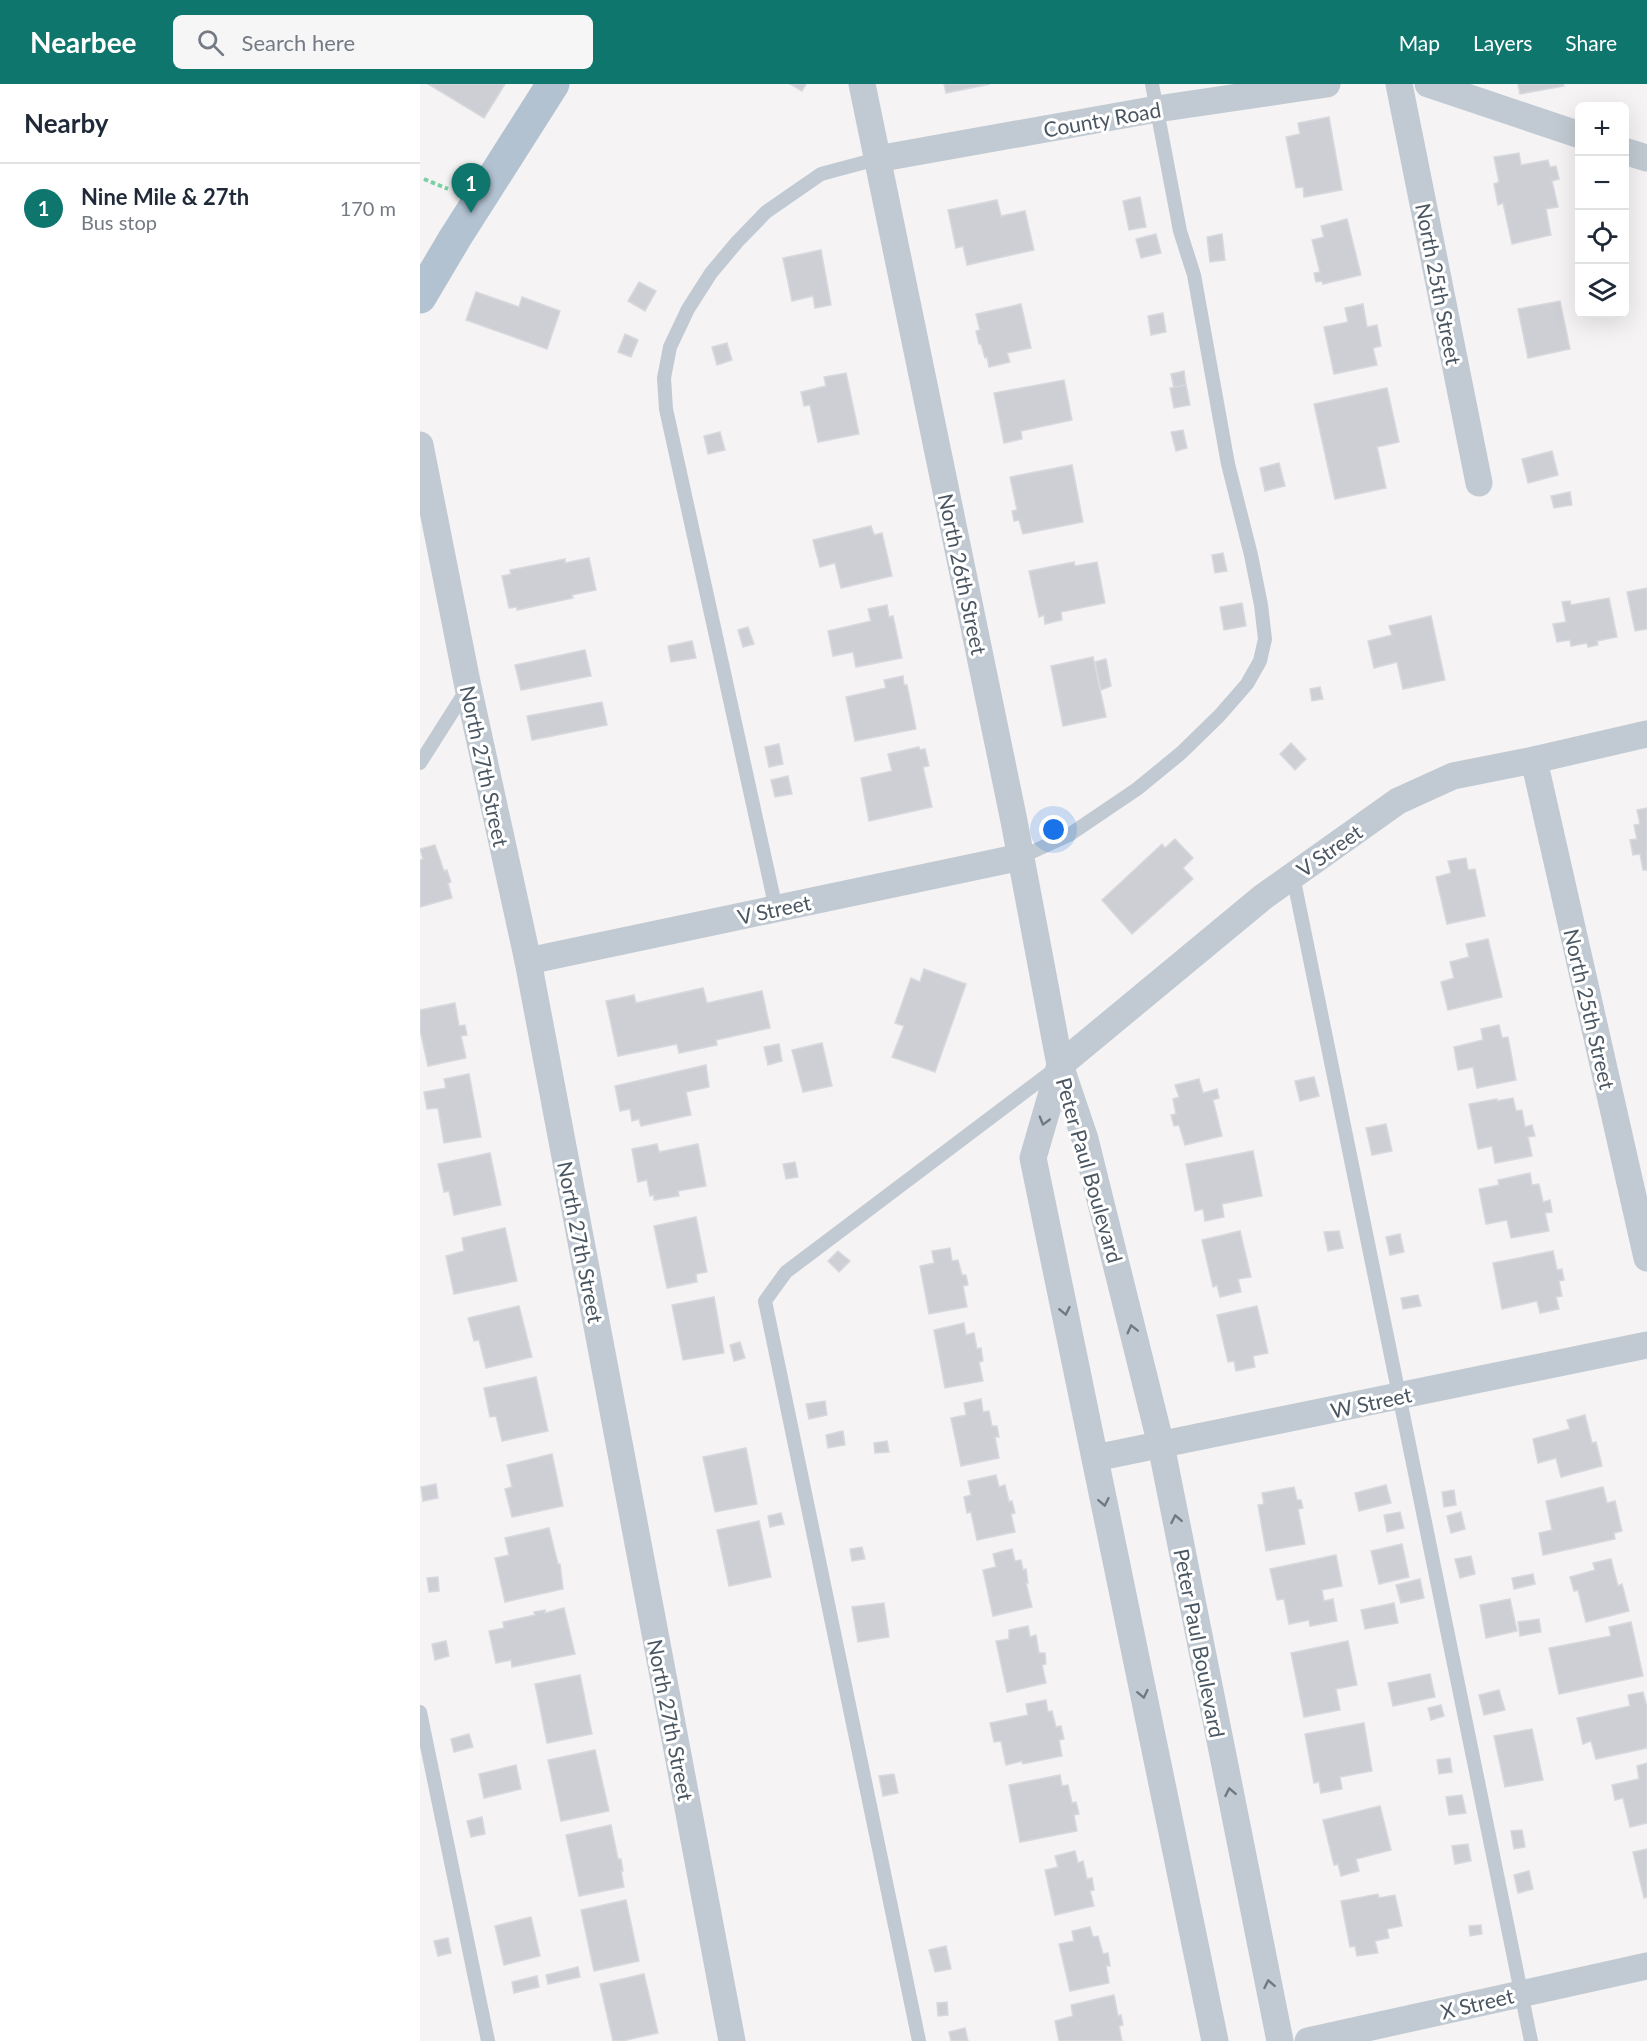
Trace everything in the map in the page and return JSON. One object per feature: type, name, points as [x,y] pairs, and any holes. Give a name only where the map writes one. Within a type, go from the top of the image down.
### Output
[{"type":"main road","points":[[420,297],[553,84]]},
{"type":"street","name":"North 26th Street","points":[[862,84],[1021,857],[1060,1065]]},
{"type":"street","name":"County Road","points":[[877,159],[1154,97],[1327,84]]},
{"type":"street","name":"North 25th Street","points":[[1400,84],[1479,483]]},
{"type":"street","points":[[1428,84],[1575,133]]},
{"type":"street","points":[[1629,153],[1647,158]]},
{"type":"street","name":"North 27th Street","points":[[420,445],[468,687],[528,961],[732,2041]]},
{"type":"street","name":"V Street","points":[[1060,1065],[1263,897],[1398,801],[1453,776],[1647,734]]},
{"type":"street","name":"North 25th Street","points":[[1534,760],[1647,1258]]},
{"type":"street","name":"V Street","points":[[528,961],[1021,857]]},
{"type":"street","name":"Peter Paul Boulevard","points":[[1060,1065],[1085,1139],[1161,1445],[1280,2041]]},
{"type":"street","name":"Peter Paul Boulevard","points":[[1060,1065],[1033,1158],[1215,2041]]},
{"type":"street","name":"W Street","points":[[1095,1458],[1647,1346]]},
{"type":"street","name":"X Street","points":[[1308,2041],[1647,1966]]},
{"type":"lane","points":[[1021,857],[1069,835],[1137,789],[1181,753],[1219,716],[1247,684],[1260,661],[1265,639],[1251,555],[1228,464],[1194,275],[1180,231],[1154,97]]},
{"type":"lane","points":[[776,909],[666,409],[664,378],[670,347],[688,309],[711,273],[766,212],[820,174],[877,159]]},
{"type":"lane","points":[[420,763],[468,687]]},
{"type":"lane","points":[[1293,876],[1531,2041]]},
{"type":"lane","points":[[919,2041],[765,1301],[786,1272],[1060,1065]]},
{"type":"lane","points":[[420,1712],[488,2041]]},
{"type":"path","points":[[424,179],[448,189]]},
{"type":"building","points":[[428,84],[505,84],[484,118]]},
{"type":"building","points":[[790,84],[806,84],[802,91]]},
{"type":"building","points":[[944,84],[990,84],[946,93]]},
{"type":"building","points":[[1518,84],[1563,84],[1564,86],[1520,94]]},
{"type":"building","points":[[1329,117],[1342,190],[1304,197],[1303,187],[1296,188],[1286,137],[1300,134],[1298,123]]},
{"type":"building","points":[[1519,153],[1521,165],[1548,160],[1550,167],[1556,166],[1559,179],[1552,181],[1558,207],[1546,209],[1551,235],[1512,244],[1503,203],[1498,205],[1494,184],[1499,182],[1494,157]]},
{"type":"building","points":[[1140,197],[1146,227],[1129,230],[1123,201]]},
{"type":"building","points":[[997,200],[1001,216],[1025,211],[1034,250],[967,265],[963,246],[956,248],[948,210]]},
{"type":"building","points":[[1347,219],[1361,275],[1323,284],[1322,281],[1316,282],[1314,273],[1320,272],[1312,240],[1324,237],[1321,226]]},
{"type":"building","points":[[1156,234],[1161,253],[1141,258],[1136,239]]},
{"type":"building","points":[[1222,234],[1225,260],[1210,262],[1207,237]]},
{"type":"building","points":[[821,250],[831,305],[815,308],[813,296],[792,301],[783,258]]},
{"type":"building","points":[[639,282],[656,291],[645,311],[628,301]]},
{"type":"building","points":[[476,292],[519,307],[522,297],[560,311],[547,349],[466,320]]},
{"type":"building","points":[[1560,301],[1570,349],[1528,358],[1518,309]]},
{"type":"building","points":[[1021,304],[1031,348],[1007,353],[1010,362],[989,367],[987,357],[985,358],[981,344],[979,344],[976,331],[980,330],[976,314]]},
{"type":"building","points":[[1363,304],[1367,327],[1377,325],[1381,346],[1373,348],[1377,365],[1334,374],[1324,327],[1348,322],[1345,308]]},
{"type":"building","points":[[1163,313],[1166,332],[1151,335],[1148,316]]},
{"type":"building","points":[[625,334],[638,340],[631,357],[618,352]]},
{"type":"building","points":[[727,343],[732,360],[717,365],[712,347]]},
{"type":"building","points":[[1184,371],[1186,385],[1174,388],[1171,374]]},
{"type":"building","points":[[846,373],[859,434],[818,442],[810,405],[804,406],[801,392],[826,386],[824,377]]},
{"type":"building","points":[[1064,380],[1072,420],[1021,431],[1022,439],[1004,443],[994,393]]},
{"type":"building","points":[[1186,385],[1190,405],[1174,408],[1170,388]]},
{"type":"building","points":[[1387,388],[1399,442],[1377,447],[1386,488],[1335,499],[1314,404]]},
{"type":"building","points":[[1183,430],[1187,448],[1176,451],[1171,432]]},
{"type":"building","points":[[720,432],[725,450],[708,454],[704,436]]},
{"type":"building","points":[[1552,451],[1558,475],[1528,483],[1522,459]]},
{"type":"building","points":[[1279,463],[1285,486],[1265,491],[1260,468]]},
{"type":"building","points":[[1072,465],[1083,522],[1023,534],[1019,520],[1014,521],[1012,511],[1017,510],[1010,477]]},
{"type":"building","points":[[1570,492],[1572,505],[1554,508],[1551,496]]},
{"type":"building","points":[[871,526],[874,535],[882,533],[892,576],[841,588],[835,563],[820,567],[813,540]]},
{"type":"building","points":[[1223,553],[1227,571],[1215,573],[1212,555]]},
{"type":"building","points":[[589,558],[596,590],[572,595],[573,598],[517,610],[517,607],[509,608],[502,576],[511,574],[510,570],[565,559],[565,563]]},
{"type":"building","points":[[1074,562],[1075,566],[1097,562],[1105,603],[1061,612],[1062,620],[1045,624],[1044,615],[1039,617],[1029,571]]},
{"type":"building","points":[[1647,588],[1647,629],[1635,631],[1627,592]]},
{"type":"building","points":[[1609,598],[1617,637],[1597,641],[1598,645],[1588,647],[1587,643],[1571,646],[1570,640],[1557,642],[1553,624],[1566,622],[1562,602],[1570,601],[1571,605]]},
{"type":"building","points":[[1242,603],[1246,626],[1224,630],[1220,607]]},
{"type":"building","points":[[887,605],[889,617],[893,616],[902,658],[856,667],[853,652],[833,656],[828,631],[871,621],[868,609]]},
{"type":"building","points":[[1431,616],[1445,680],[1403,689],[1397,662],[1374,668],[1368,641],[1392,635],[1389,626]]},
{"type":"building","points":[[748,627],[754,644],[743,647],[738,630]]},
{"type":"building","points":[[692,641],[696,658],[671,662],[668,646]]},
{"type":"building","points":[[585,650],[591,676],[521,690],[515,665]]},
{"type":"building","points":[[1093,657],[1106,717],[1063,726],[1051,666]]},
{"type":"building","points":[[1106,659],[1111,686],[1101,690],[1095,662]]},
{"type":"building","points":[[903,676],[916,729],[855,741],[846,697],[886,688],[884,680]]},
{"type":"building","points":[[1320,687],[1323,699],[1312,701],[1310,689]]},
{"type":"building","points":[[602,702],[607,725],[532,740],[527,716]]},
{"type":"building","points":[[1291,743],[1306,759],[1295,770],[1280,754]]},
{"type":"building","points":[[779,744],[783,764],[769,767],[765,747]]},
{"type":"building","points":[[919,747],[920,750],[925,749],[929,766],[923,767],[932,807],[869,821],[861,778],[892,771],[888,754]]},
{"type":"building","points":[[788,776],[792,794],[775,797],[771,780]]},
{"type":"building","points":[[1647,808],[1647,870],[1643,870],[1640,854],[1633,855],[1630,840],[1637,839],[1634,825],[1640,824],[1637,810]]},
{"type":"building","points":[[1175,839],[1193,858],[1183,868],[1193,879],[1132,934],[1102,900],[1162,844],[1165,848]]},
{"type":"building","points":[[435,845],[444,871],[447,870],[451,882],[448,883],[452,898],[420,907],[420,860],[423,859],[420,849]]},
{"type":"building","points":[[1466,858],[1468,870],[1475,869],[1485,916],[1447,924],[1436,877],[1451,873],[1448,861]]},
{"type":"building","points":[[1488,939],[1502,997],[1448,1010],[1441,982],[1454,978],[1450,962],[1469,957],[1466,944]]},
{"type":"building","points":[[924,969],[966,984],[935,1072],[892,1057],[904,1026],[895,1023],[911,978],[920,982]]},
{"type":"building","points":[[703,988],[707,1003],[762,991],[770,1028],[716,1040],[717,1045],[679,1053],[677,1044],[618,1056],[606,1001],[634,995],[636,1003]]},
{"type":"building","points":[[455,1003],[459,1026],[465,1025],[467,1035],[461,1036],[466,1058],[428,1066],[420,1030],[420,1010]]},
{"type":"building","points":[[1499,1025],[1502,1038],[1508,1037],[1516,1080],[1477,1088],[1473,1067],[1458,1070],[1454,1047],[1483,1040],[1481,1029]]},
{"type":"building","points":[[822,1043],[832,1086],[803,1092],[792,1050]]},
{"type":"building","points":[[779,1044],[782,1061],[768,1065],[764,1047]]},
{"type":"building","points":[[706,1065],[709,1087],[686,1092],[691,1115],[641,1126],[639,1119],[632,1121],[630,1109],[620,1111],[615,1086]]},
{"type":"building","points":[[469,1074],[481,1137],[444,1143],[438,1108],[427,1109],[424,1092],[446,1088],[444,1079]]},
{"type":"building","points":[[1314,1077],[1319,1096],[1300,1101],[1295,1081]]},
{"type":"building","points":[[1199,1079],[1203,1093],[1217,1089],[1219,1098],[1213,1100],[1222,1136],[1185,1145],[1179,1125],[1174,1126],[1171,1115],[1176,1114],[1173,1099],[1179,1097],[1175,1085]]},
{"type":"building","points":[[1513,1098],[1516,1111],[1522,1110],[1525,1127],[1532,1125],[1535,1136],[1528,1137],[1532,1156],[1495,1163],[1492,1146],[1478,1149],[1469,1104]]},
{"type":"building","points":[[1386,1124],[1392,1151],[1372,1155],[1366,1128]]},
{"type":"building","points":[[657,1144],[659,1152],[698,1144],[706,1186],[678,1191],[679,1196],[654,1200],[654,1195],[650,1196],[647,1180],[638,1182],[632,1149]]},
{"type":"building","points":[[1253,1151],[1262,1196],[1222,1204],[1224,1217],[1205,1221],[1203,1209],[1195,1211],[1186,1164]]},
{"type":"building","points":[[490,1153],[501,1205],[454,1215],[449,1191],[444,1192],[438,1164]]},
{"type":"building","points":[[795,1162],[798,1177],[786,1179],[783,1164]]},
{"type":"building","points":[[1530,1173],[1532,1185],[1539,1184],[1543,1202],[1550,1200],[1552,1212],[1545,1213],[1549,1231],[1511,1238],[1507,1220],[1486,1224],[1479,1189],[1499,1185],[1498,1180]]},
{"type":"building","points":[[696,1217],[707,1272],[696,1274],[697,1282],[667,1288],[654,1226]]},
{"type":"building","points":[[505,1228],[517,1281],[454,1294],[446,1256],[464,1251],[462,1238]]},
{"type":"building","points":[[1240,1231],[1251,1277],[1238,1279],[1241,1292],[1220,1297],[1217,1285],[1213,1287],[1202,1240]]},
{"type":"building","points":[[1339,1231],[1343,1248],[1328,1251],[1324,1232]]},
{"type":"building","points":[[1400,1234],[1404,1252],[1390,1255],[1386,1237]]},
{"type":"building","points":[[950,1248],[952,1261],[958,1260],[962,1275],[966,1275],[968,1285],[963,1286],[967,1307],[929,1314],[920,1266],[934,1263],[932,1251]]},
{"type":"building","points":[[838,1251],[850,1261],[839,1272],[828,1261]]},
{"type":"building","points":[[1553,1251],[1557,1270],[1562,1269],[1564,1280],[1559,1281],[1562,1296],[1556,1297],[1559,1309],[1540,1313],[1537,1301],[1502,1309],[1493,1263]]},
{"type":"building","points":[[1418,1295],[1421,1306],[1403,1309],[1401,1298]]},
{"type":"building","points":[[714,1297],[724,1353],[683,1360],[672,1305]]},
{"type":"building","points":[[519,1306],[532,1357],[486,1368],[479,1340],[474,1341],[468,1318]]},
{"type":"building","points":[[1257,1306],[1268,1353],[1253,1356],[1255,1367],[1236,1371],[1234,1361],[1228,1362],[1217,1315]]},
{"type":"building","points":[[964,1323],[966,1335],[974,1333],[977,1349],[981,1348],[983,1361],[979,1362],[983,1381],[945,1388],[934,1330]]},
{"type":"building","points":[[740,1342],[745,1358],[734,1361],[730,1345]]},
{"type":"building","points":[[536,1377],[548,1431],[502,1441],[496,1416],[490,1417],[484,1388]]},
{"type":"building","points":[[981,1399],[983,1412],[989,1411],[992,1426],[997,1426],[999,1437],[995,1437],[999,1458],[961,1466],[951,1418],[966,1415],[964,1403]]},
{"type":"building","points":[[825,1401],[827,1415],[809,1419],[806,1404]]},
{"type":"building","points":[[1585,1415],[1592,1443],[1596,1442],[1602,1466],[1561,1477],[1556,1458],[1538,1463],[1533,1439],[1570,1429],[1567,1420]]},
{"type":"building","points":[[843,1431],[845,1445],[828,1448],[826,1435]]},
{"type":"building","points":[[887,1441],[889,1452],[875,1453],[874,1443]]},
{"type":"building","points":[[746,1448],[757,1504],[715,1512],[703,1457]]},
{"type":"building","points":[[552,1454],[563,1506],[512,1517],[505,1489],[512,1487],[507,1465]]},
{"type":"building","points":[[996,1475],[999,1487],[1005,1485],[1009,1502],[1012,1501],[1015,1513],[1011,1514],[1015,1532],[977,1540],[971,1512],[967,1513],[964,1497],[971,1495],[968,1481]]},
{"type":"building","points":[[436,1484],[438,1498],[423,1501],[421,1487]]},
{"type":"building","points":[[1386,1485],[1391,1503],[1359,1511],[1355,1493]]},
{"type":"building","points":[[1294,1487],[1297,1500],[1301,1500],[1303,1508],[1298,1509],[1305,1544],[1266,1551],[1258,1505],[1264,1504],[1262,1493]]},
{"type":"building","points":[[1603,1487],[1607,1503],[1615,1501],[1622,1531],[1614,1533],[1615,1539],[1543,1555],[1539,1533],[1552,1530],[1546,1501]]},
{"type":"building","points":[[1454,1490],[1456,1505],[1444,1507],[1442,1492]]},
{"type":"building","points":[[1400,1512],[1404,1528],[1387,1532],[1384,1515]]},
{"type":"building","points":[[1461,1512],[1465,1529],[1451,1533],[1447,1516]]},
{"type":"building","points":[[781,1513],[784,1524],[770,1527],[768,1516]]},
{"type":"building","points":[[759,1521],[771,1577],[729,1586],[717,1530]]},
{"type":"building","points":[[549,1528],[558,1564],[560,1564],[563,1589],[505,1602],[495,1558],[509,1555],[505,1538]]},
{"type":"building","points":[[1402,1544],[1409,1577],[1379,1584],[1371,1551]]},
{"type":"building","points":[[862,1547],[865,1559],[852,1561],[850,1549]]},
{"type":"building","points":[[1012,1549],[1015,1561],[1021,1560],[1023,1570],[1026,1569],[1028,1583],[1026,1583],[1032,1607],[993,1616],[983,1570],[996,1567],[993,1554]]},
{"type":"building","points":[[1336,1555],[1342,1586],[1322,1590],[1324,1601],[1333,1599],[1337,1621],[1310,1626],[1309,1620],[1289,1624],[1284,1599],[1277,1600],[1270,1569]]},
{"type":"building","points":[[1471,1556],[1475,1574],[1460,1578],[1455,1559]]},
{"type":"building","points":[[1611,1559],[1618,1586],[1622,1584],[1629,1611],[1586,1622],[1578,1590],[1574,1591],[1570,1577],[1595,1570],[1593,1563]]},
{"type":"building","points":[[1533,1574],[1535,1584],[1514,1589],[1512,1578]]},
{"type":"building","points":[[438,1577],[439,1591],[429,1592],[427,1578]]},
{"type":"building","points":[[1420,1579],[1424,1598],[1401,1603],[1396,1585]]},
{"type":"building","points":[[1510,1599],[1517,1631],[1486,1638],[1480,1605]]},
{"type":"building","points":[[884,1603],[889,1637],[858,1642],[852,1607]]},
{"type":"building","points":[[1394,1603],[1398,1623],[1365,1629],[1361,1610]]},
{"type":"building","points":[[564,1608],[575,1654],[512,1667],[511,1660],[496,1663],[489,1631],[504,1628],[503,1622],[535,1615],[534,1612],[545,1610],[545,1613]]},
{"type":"building","points":[[1539,1619],[1541,1632],[1520,1636],[1518,1622]]},
{"type":"building","points":[[1631,1622],[1643,1676],[1559,1694],[1549,1648],[1611,1636],[1609,1627]]},
{"type":"building","points":[[1028,1626],[1030,1637],[1036,1635],[1039,1653],[1045,1653],[1046,1664],[1042,1665],[1046,1683],[1007,1692],[996,1641],[1009,1639],[1009,1630]]},
{"type":"building","points":[[446,1641],[449,1656],[435,1660],[432,1644]]},
{"type":"building","points":[[1348,1641],[1357,1685],[1336,1689],[1340,1710],[1304,1717],[1291,1653]]},
{"type":"building","points":[[1430,1674],[1435,1697],[1393,1706],[1388,1683]]},
{"type":"building","points":[[580,1675],[592,1734],[547,1743],[535,1684]]},
{"type":"building","points":[[1499,1690],[1505,1710],[1484,1715],[1479,1695]]},
{"type":"building","points":[[1643,1692],[1647,1707],[1647,1748],[1596,1759],[1591,1741],[1583,1744],[1577,1718],[1630,1706],[1628,1695]]},
{"type":"building","points":[[1046,1700],[1048,1712],[1052,1711],[1056,1727],[1061,1726],[1064,1739],[1059,1740],[1062,1756],[1006,1765],[1001,1741],[994,1742],[990,1723],[1028,1715],[1026,1704]]},
{"type":"building","points":[[1441,1705],[1444,1716],[1431,1720],[1428,1708]]},
{"type":"building","points":[[1364,1723],[1372,1771],[1340,1777],[1342,1789],[1321,1793],[1319,1782],[1314,1783],[1305,1734]]},
{"type":"building","points":[[1532,1729],[1543,1780],[1505,1787],[1494,1736]]},
{"type":"building","points":[[469,1734],[473,1747],[454,1752],[451,1739]]},
{"type":"building","points":[[595,1750],[609,1811],[561,1821],[548,1760]]},
{"type":"building","points":[[1450,1758],[1452,1772],[1439,1774],[1437,1760]]},
{"type":"building","points":[[1647,1763],[1647,1823],[1630,1827],[1623,1798],[1615,1800],[1612,1785],[1639,1779],[1637,1766]]},
{"type":"building","points":[[516,1765],[521,1789],[484,1798],[479,1774]]},
{"type":"building","points":[[894,1774],[898,1793],[883,1796],[879,1776]]},
{"type":"building","points":[[1060,1775],[1062,1786],[1068,1785],[1072,1803],[1076,1802],[1079,1814],[1074,1815],[1077,1831],[1020,1842],[1009,1785]]},
{"type":"building","points":[[1462,1795],[1466,1813],[1449,1815],[1446,1797]]},
{"type":"building","points":[[1380,1806],[1391,1850],[1356,1859],[1359,1871],[1341,1876],[1338,1864],[1334,1865],[1323,1820]]},
{"type":"building","points":[[482,1817],[485,1834],[471,1837],[467,1821]]},
{"type":"building","points":[[611,1825],[618,1859],[621,1859],[624,1887],[579,1896],[566,1835]]},
{"type":"building","points":[[1522,1830],[1525,1847],[1514,1849],[1511,1831]]},
{"type":"building","points":[[1468,1844],[1471,1861],[1455,1864],[1452,1846]]},
{"type":"building","points":[[1647,1849],[1647,1897],[1644,1898],[1633,1852]]},
{"type":"building","points":[[1075,1851],[1078,1863],[1083,1861],[1087,1879],[1092,1878],[1094,1890],[1090,1891],[1094,1906],[1055,1915],[1045,1870],[1058,1867],[1055,1856]]},
{"type":"building","points":[[1529,1871],[1533,1889],[1518,1893],[1514,1875]]},
{"type":"building","points":[[1378,1894],[1379,1898],[1395,1895],[1402,1926],[1387,1929],[1389,1938],[1375,1941],[1378,1953],[1357,1956],[1355,1946],[1350,1947],[1341,1901]]},
{"type":"building","points":[[626,1900],[639,1961],[594,1971],[581,1910]]},
{"type":"building","points":[[531,1917],[540,1956],[504,1965],[495,1926]]},
{"type":"building","points":[[1481,1925],[1482,1934],[1470,1936],[1469,1926]]},
{"type":"building","points":[[1090,1927],[1093,1937],[1098,1936],[1103,1954],[1108,1953],[1110,1966],[1106,1966],[1109,1983],[1070,1991],[1059,1944],[1074,1941],[1072,1931]]},
{"type":"building","points":[[448,1938],[451,1953],[438,1956],[434,1941]]},
{"type":"building","points":[[946,1946],[951,1969],[935,1972],[929,1950]]},
{"type":"building","points":[[578,1967],[580,1977],[548,1984],[546,1975]]},
{"type":"building","points":[[644,1974],[658,2033],[613,2041],[600,1984]]},
{"type":"building","points":[[537,1976],[539,1987],[514,1993],[512,1982]]},
{"type":"building","points":[[1114,1995],[1118,2016],[1121,2015],[1123,2025],[1119,2026],[1122,2041],[1059,2041],[1055,2021],[1073,2016],[1071,2005]]},
{"type":"building","points":[[947,2002],[948,2015],[938,2016],[937,2003]]},
{"type":"building","points":[[965,2028],[968,2041],[951,2041],[949,2032]]},
{"type":"place","name":"Nine Mile & 27th","points":[[471,213]]}]
